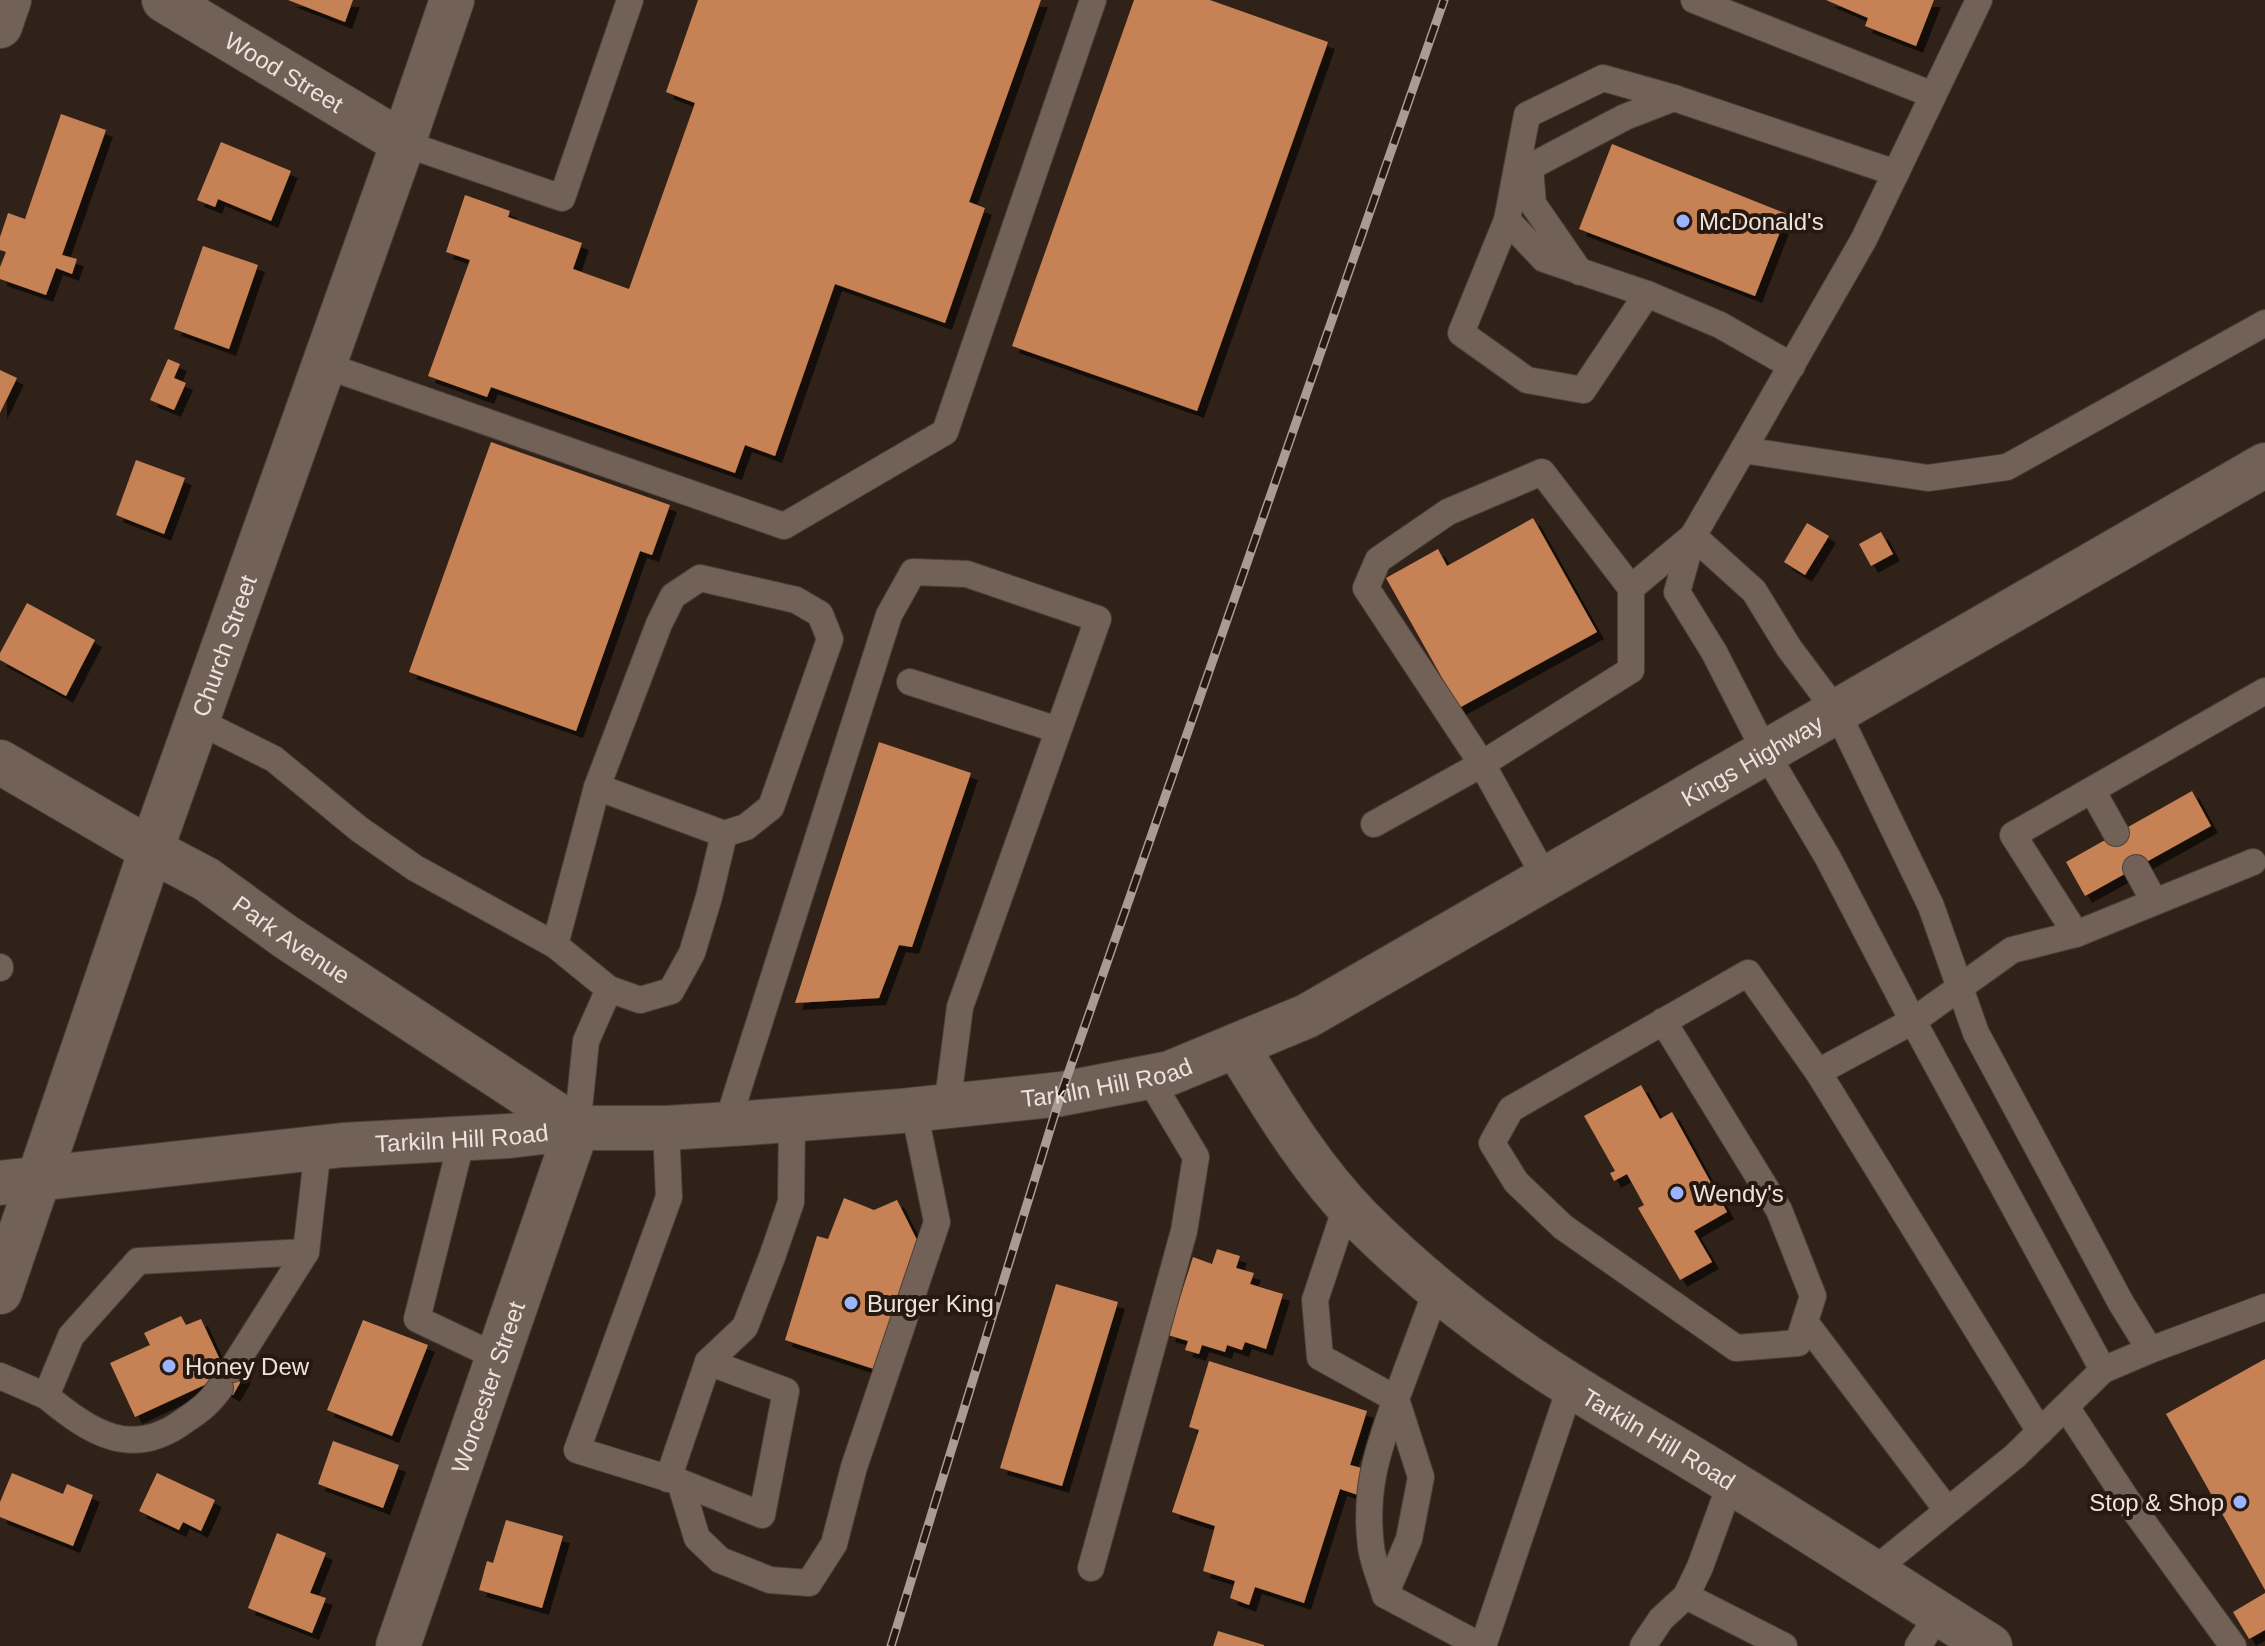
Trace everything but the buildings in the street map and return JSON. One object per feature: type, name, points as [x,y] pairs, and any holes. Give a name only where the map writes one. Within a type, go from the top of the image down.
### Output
[{"type":"main road","points":[[0,26],[9,0]]},
{"type":"main road","name":"Wood Street","points":[[164,0],[403,143]]},
{"type":"main road","name":"Church Street","points":[[0,1292],[20,1182],[151,850],[452,0]]},
{"type":"main road","name":"Kings Highway","points":[[1237,1047],[1307,1016],[2265,465]]},
{"type":"main road","name":"Park Avenue","points":[[0,762],[206,879],[286,937],[577,1128]]},
{"type":"main road","name":"Tarkiln Hill Road","points":[[20,1182],[318,1148],[577,1128],[666,1128],[792,1120],[1061,1094],[1170,1073],[1237,1047],[1287,1127],[1347,1204],[1461,1309],[1524,1355],[1872,1572],[1928,1630],[1990,1646]]},
{"type":"main road","name":"Worcester Street","points":[[398,1646],[577,1128]]},
{"type":"lane","points":[[403,143],[562,198],[630,0]]},
{"type":"lane","points":[[324,365],[784,526],[945,432],[1093,0]]},
{"type":"lane","points":[[1694,0],[1933,95]]},
{"type":"lane","points":[[1979,0],[1864,239],[1693,536],[1677,592],[1714,652],[1766,753],[1828,858],[2103,1370]]},
{"type":"lane","points":[[1647,294],[1583,390],[1527,380],[1461,333],[1507,220],[1527,115],[1603,78],[1674,98],[1896,173]]},
{"type":"lane","points":[[1580,272],[1533,204],[1530,167],[1625,117],[1674,98]]},
{"type":"lane","points":[[1507,220],[1544,259],[1647,294],[1720,325],[1792,366]]},
{"type":"lane","points":[[1743,450],[1928,478],[2007,467],[2265,323]]},
{"type":"lane","points":[[1374,824],[1482,764],[1631,670],[1631,588],[1542,472],[1448,512],[1378,560],[1366,588],[1482,764],[1546,879]]},
{"type":"lane","points":[[1631,588],[1693,536]]},
{"type":"lane","points":[[1693,536],[1754,591],[1789,648],[1837,712],[1931,906],[1976,1033],[2121,1303],[2150,1350]]},
{"type":"lane","points":[[727,1124],[889,615],[913,572],[967,574],[1098,619],[960,1007],[930,1108],[937,1222],[854,1467],[834,1544],[809,1583],[770,1580],[720,1560],[697,1538],[674,1480],[708,1362],[745,1327],[791,1202],[792,1120]]},
{"type":"lane","points":[[555,945],[597,787],[659,624],[673,596],[700,578],[796,600],[820,614],[830,639],[771,807],[746,827],[724,834],[597,787]]},
{"type":"lane","points":[[910,682],[1058,730]]},
{"type":"lane","points":[[2076,934],[2013,835],[2265,691]]},
{"type":"lane","points":[[198,721],[274,759],[359,829],[415,868],[555,945],[609,989],[640,1000],[671,991],[692,953],[724,834]]},
{"type":"lane","points":[[2092,790],[2116,833]]},
{"type":"lane","points":[[1818,1072],[1913,1021],[2012,950],[2076,934],[2253,862]]},
{"type":"lane","points":[[2136,868],[2154,901]]},
{"type":"lane","points":[[1663,1021],[1779,1210],[1813,1296],[1798,1343],[1736,1348],[1563,1227],[1516,1182],[1492,1143],[1511,1109],[1663,1021],[1748,973],[1818,1072],[2040,1432]]},
{"type":"lane","points":[[577,1128],[586,1041],[609,989]]},
{"type":"lane","points":[[1091,1568],[1184,1231],[1196,1157],[1149,1078]]},
{"type":"lane","points":[[666,1128],[669,1197],[577,1450],[674,1480],[762,1515],[786,1391],[708,1362]]},
{"type":"lane","points":[[462,1139],[417,1319],[497,1357]]},
{"type":"lane","points":[[0,1376],[46,1396],[78,1423],[122,1440],[148,1440],[179,1425],[211,1402],[306,1252],[318,1148]]},
{"type":"lane","points":[[1347,1204],[1315,1300],[1320,1357],[1396,1399],[1421,1477],[1409,1539],[1385,1595]]},
{"type":"lane","points":[[46,1396],[71,1336],[138,1261],[306,1252]]},
{"type":"lane","points":[[1437,1289],[1376,1455],[1369,1499],[1371,1550],[1385,1595],[1482,1646],[1571,1385]]},
{"type":"lane","points":[[1872,1572],[2015,1456],[2103,1370],[2265,1307]]},
{"type":"lane","points":[[1805,1322],[1947,1510]]},
{"type":"lane","points":[[2066,1407],[2127,1500],[2233,1646]]},
{"type":"lane","points":[[1643,1646],[1661,1619],[1686,1596],[1731,1482]]},
{"type":"lane","points":[[1686,1596],[1784,1646]]},
{"type":"railway","points":[[891,1646],[1061,1094],[1444,0]]},
{"type":"place","name":"McDonald's","points":[[1683,221]]},
{"type":"place","name":"Wendy's","points":[[1677,1193]]},
{"type":"place","name":"Burger King","points":[[851,1303]]},
{"type":"place","name":"Honey Dew","points":[[169,1366]]},
{"type":"place","name":"Stop & Shop","points":[[2240,1502]]}]
